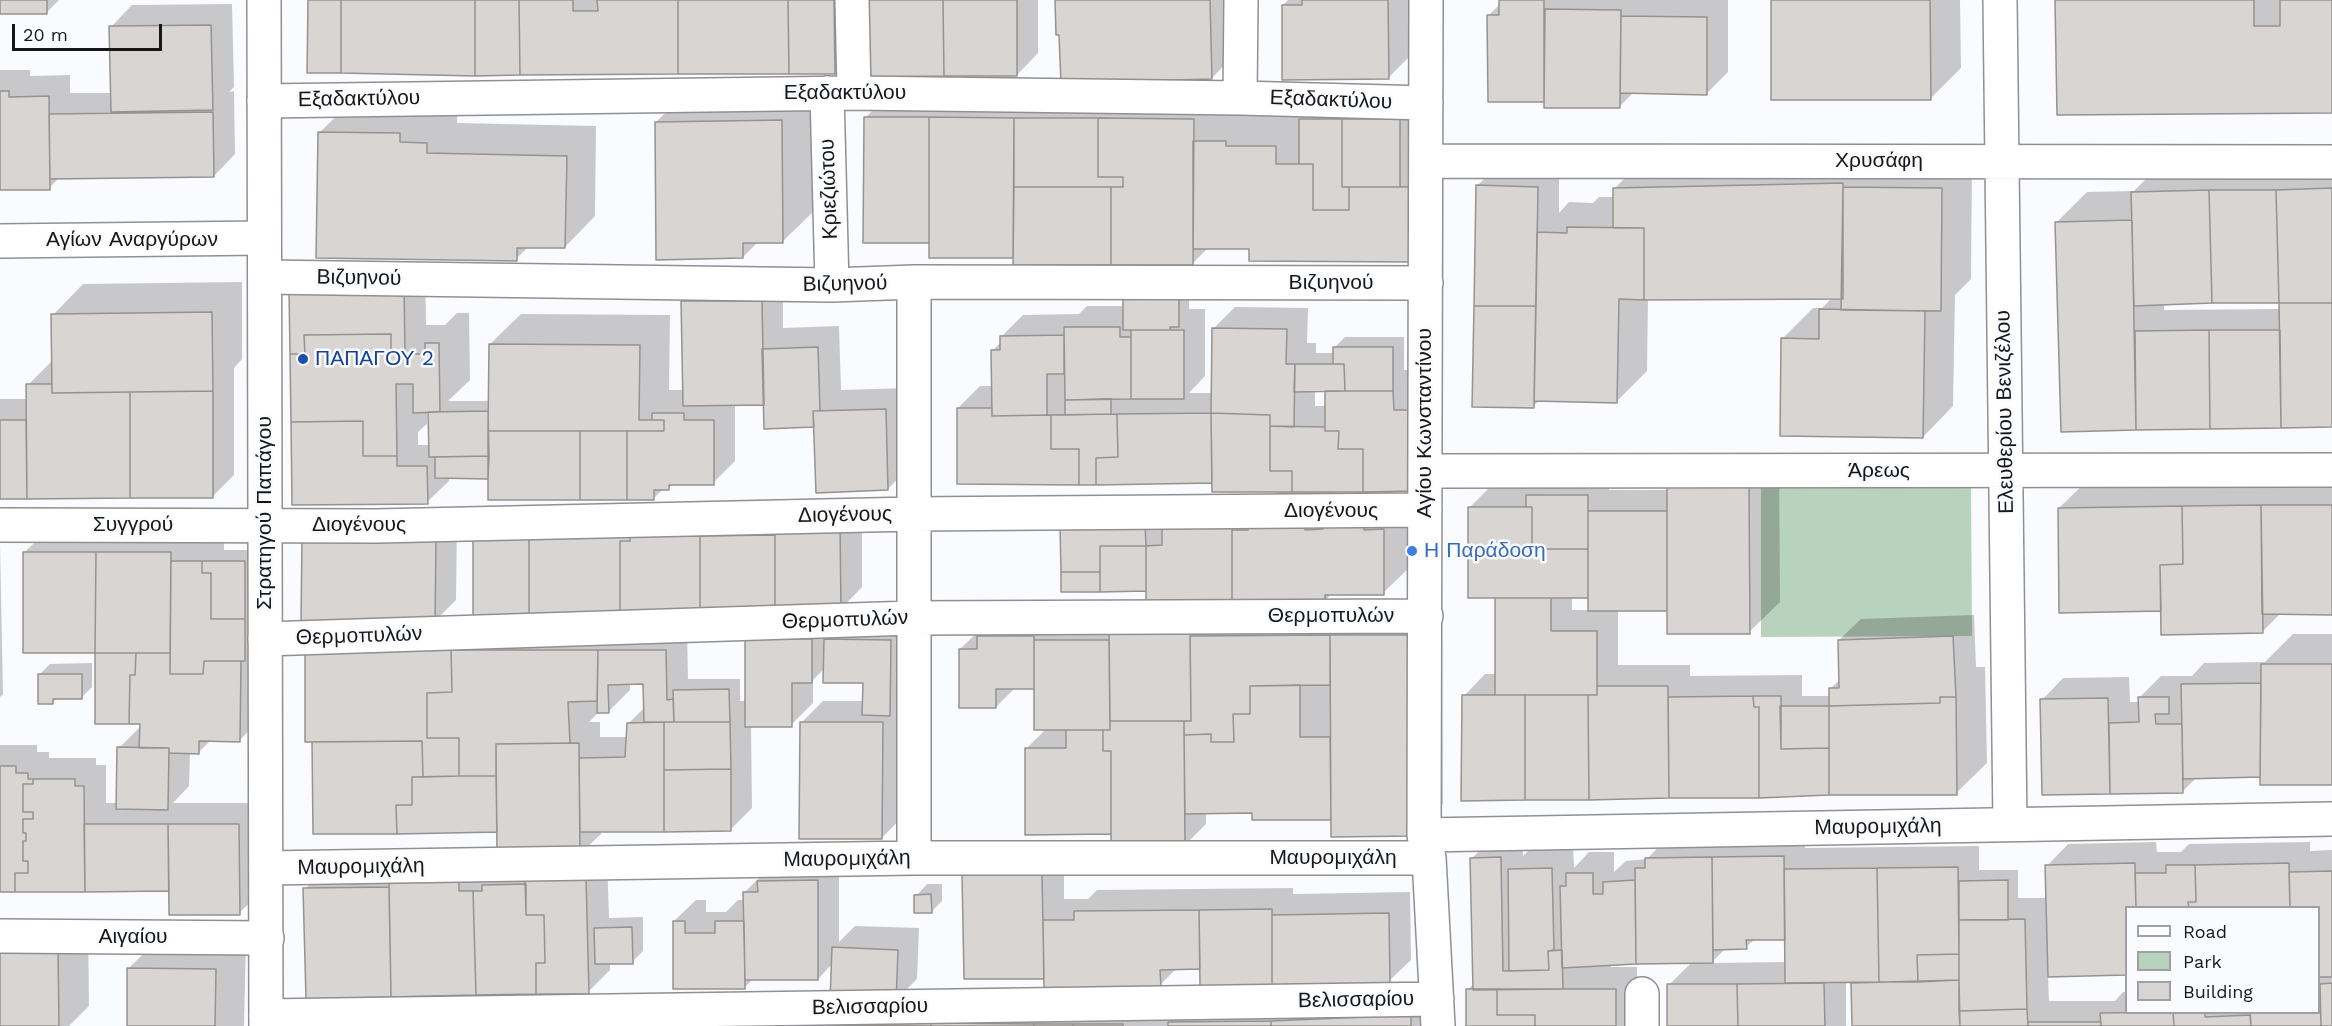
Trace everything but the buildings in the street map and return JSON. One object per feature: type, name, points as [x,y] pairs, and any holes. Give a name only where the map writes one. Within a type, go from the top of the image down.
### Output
[{"type":"street","name":"Στρατηγού Παπάγου","points":[[264,0],[266,1021]]},
{"type":"street","name":"Κριεζιώτου","points":[[832,285],[840,93],[852,0]]},
{"type":"street","points":[[1240,98],[1241,0]]},
{"type":"street","name":"Αγίου Κωνσταντίνου","points":[[1425,0],[1426,846],[1438,1013]]},
{"type":"street","name":"Ελευθερίου Βενιζέλου","points":[[2000,0],[2010,824]]},
{"type":"street","name":"Εξαδακτύλου","points":[[264,101],[840,93],[1240,98],[1425,103]]},
{"type":"street","name":"Χρυσάφη","points":[[1426,160],[2332,162]]},
{"type":"street","name":"Αγίων Αναργύρων","points":[[0,241],[264,238]]},
{"type":"street","name":"Βιζυηνού","points":[[265,277],[832,285],[914,282],[1425,283]]},
{"type":"street","points":[[914,282],[912,618],[914,858]]},
{"type":"street","name":"Άρεως","points":[[1425,471],[2332,470]]},
{"type":"street","name":"Διογένους","points":[[266,524],[377,526],[913,514],[1425,510]]},
{"type":"street","name":"Συγγρού","points":[[0,525],[266,524]]},
{"type":"street","name":"Θερμοπυλών","points":[[265,639],[912,618],[1425,616]]},
{"type":"street","name":"Μαυρομιχάλη","points":[[266,868],[914,858],[1426,846],[2010,824],[2332,819]]},
{"type":"street","name":"Αιγαίου","points":[[0,936],[267,938]]},
{"type":"street","name":"Βελισσαρίου","points":[[266,1021],[1438,1013]]},
{"type":"green space","points":[[1761,484],[1971,484],[1972,636],[1761,637]]},
{"type":"place","name":"ΠΑΠΑΓΟΥ 2","points":[[303,359]]},
{"type":"place","name":"Η Παράδοση","points":[[1412,551]]}]
